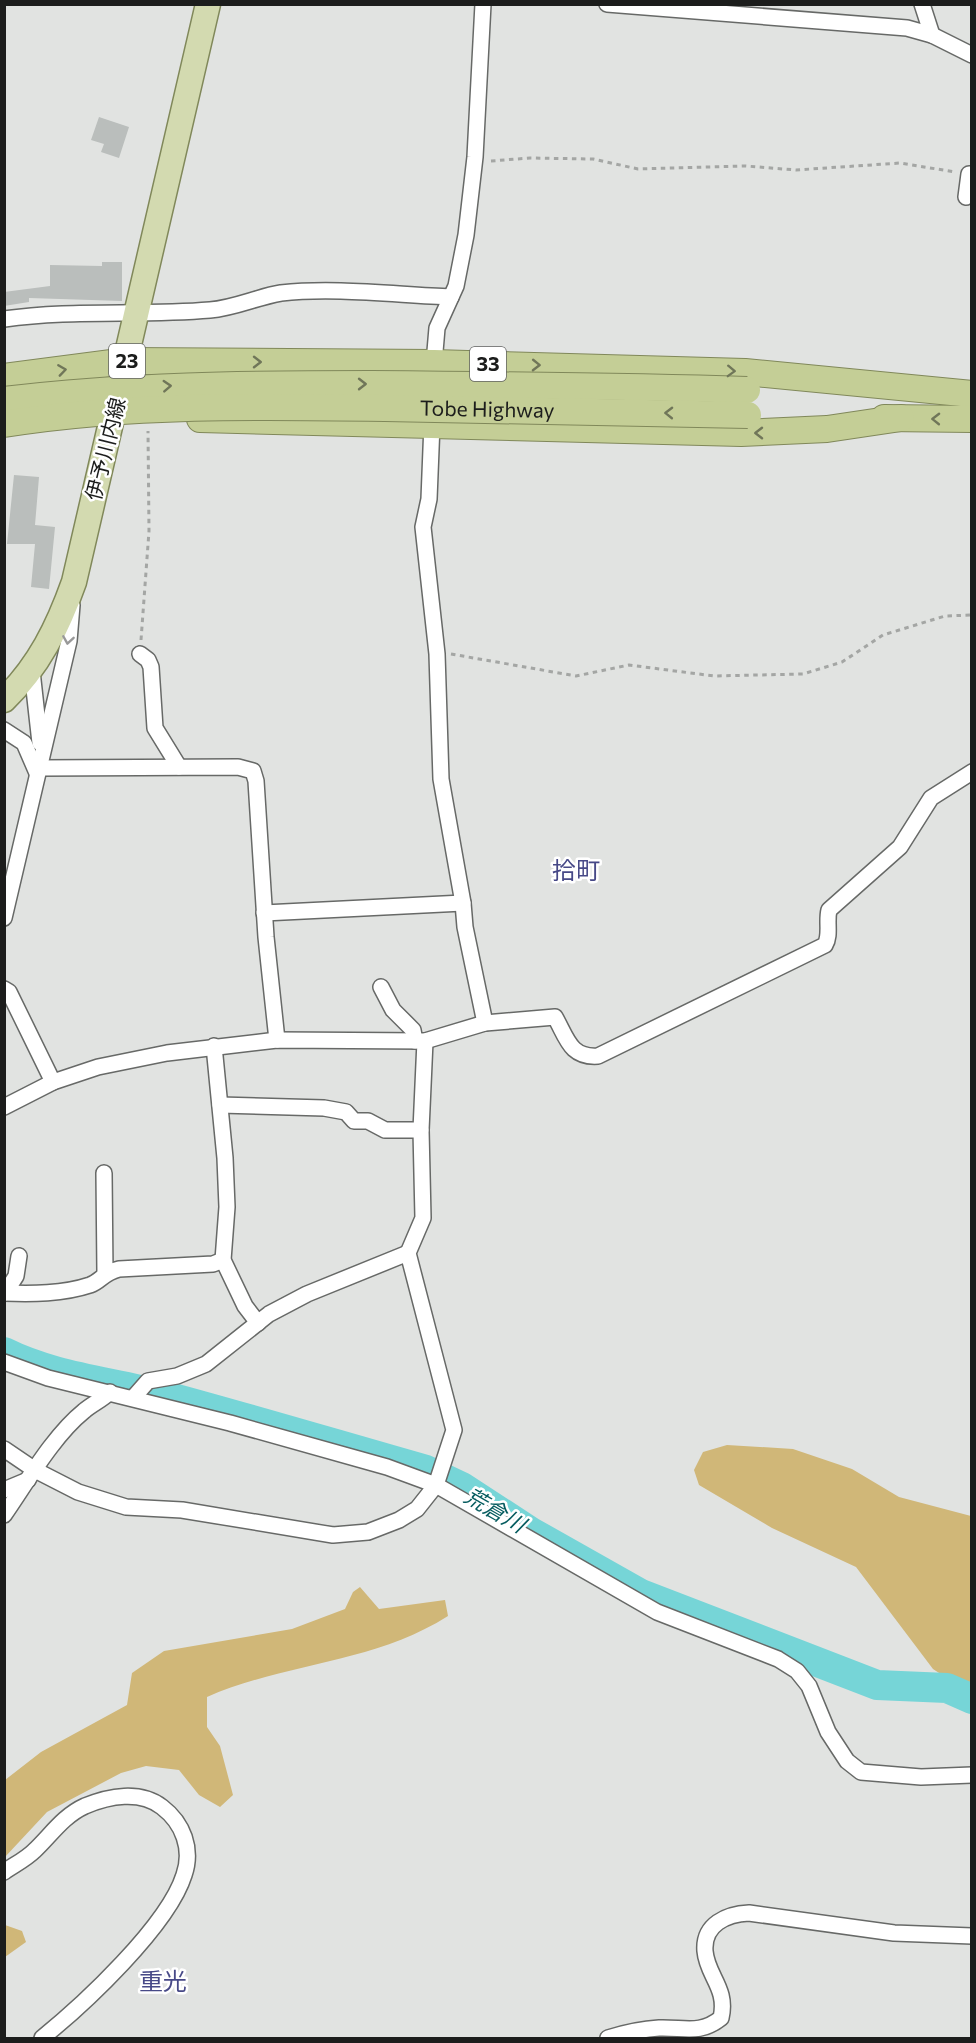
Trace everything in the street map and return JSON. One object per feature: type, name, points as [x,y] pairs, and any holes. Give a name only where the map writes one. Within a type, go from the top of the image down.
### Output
[{"type":"highway","name":"33","points":[[4,377],[127,361],[434,363],[745,372],[972,396]]},
{"type":"highway","points":[[432,424],[434,363]]},
{"type":"highway","name":"Tobe Highway","points":[[4,400],[62,393],[195,385],[570,385],[901,418],[972,419]]},
{"type":"highway","name":"Tobe Highway","points":[[4,424],[62,415],[157,409],[748,402],[972,396]]},
{"type":"highway","name":"33","points":[[4,435],[146,419],[779,433],[901,418]]},
{"type":"main road","name":"伊予川内線","points":[[4,700],[32,670],[61,618],[74,582],[208,4]]},
{"type":"street","points":[[434,363],[437,328],[456,286],[466,235],[474,163],[483,4]]},
{"type":"street","points":[[607,4],[907,28],[932,34],[972,55]]},
{"type":"street","points":[[922,4],[932,34]]},
{"type":"street","points":[[966,197],[970,174]]},
{"type":"street","points":[[4,319],[57,313],[211,310],[279,294],[306,292],[451,297]]},
{"type":"street","points":[[432,424],[429,499],[423,527],[437,654],[441,779],[463,903],[465,927],[485,1023]]},
{"type":"street","points":[[4,918],[69,641],[74,582]]},
{"type":"street","points":[[140,654],[148,660],[150,667],[155,728],[179,767]]},
{"type":"street","points":[[32,670],[40,767]]},
{"type":"street","points":[[4,730],[20,738],[40,767]]},
{"type":"street","points":[[40,767],[238,767],[253,771],[256,781],[264,913],[277,1040]]},
{"type":"street","points":[[4,1107],[53,1082],[130,1059],[214,1046],[277,1040],[420,1041],[485,1023],[555,1017],[577,1054],[586,1057],[598,1056],[825,945],[828,939],[829,910],[900,847],[931,798],[972,772]]},
{"type":"street","points":[[264,913],[463,903]]},
{"type":"street","points":[[4,1449],[32,1475],[126,1507],[182,1510],[333,1535],[358,1534],[399,1520],[417,1509],[436,1485],[454,1430],[408,1253],[423,1218],[420,1041],[413,1030],[393,1010],[381,987]]},
{"type":"street","points":[[4,989],[9,992],[53,1082]]},
{"type":"street","points":[[214,1046],[227,1207],[223,1260],[245,1306],[258,1323]]},
{"type":"street","points":[[220,1105],[324,1108],[346,1112],[354,1121],[369,1121],[385,1130],[422,1130]]},
{"type":"street","points":[[104,1173],[105,1273]]},
{"type":"street","points":[[133,1398],[148,1381],[177,1376],[206,1364],[258,1323],[307,1294],[408,1253]]},
{"type":"street","points":[[5,1293],[16,1276],[19,1256]]},
{"type":"street","points":[[5,1293],[68,1290],[93,1284],[105,1273],[118,1269],[213,1264],[223,1260]]},
{"type":"street","points":[[4,1362],[48,1378],[133,1398],[353,1458],[436,1485],[657,1612],[778,1659],[797,1671],[809,1686],[828,1732],[847,1761],[861,1772],[921,1777],[972,1775]]},
{"type":"street","points":[[4,1515],[32,1475],[84,1410],[102,1400],[110,1392]]},
{"type":"street","points":[[4,1490],[32,1475]]},
{"type":"street","points":[[4,1872],[33,1852],[58,1823],[83,1807],[110,1798],[133,1796],[153,1799],[172,1815],[184,1832],[186,1866],[174,1899],[101,1987],[42,2038]]},
{"type":"street","points":[[608,2038],[659,2028],[688,2031],[702,2029],[721,2018],[724,2006],[721,1991],[705,1952],[706,1939],[712,1928],[723,1917],[749,1913],[894,1933],[972,1936]]},
{"type":"path","points":[[474,163],[551,158],[593,159],[638,169],[746,166],[796,170],[900,163],[970,174]]},
{"type":"path","points":[[140,654],[149,531],[149,441],[146,419]]},
{"type":"path","points":[[437,654],[456,654],[576,676],[629,665],[714,676],[803,674],[842,662],[883,635],[945,616],[972,615]]},
{"type":"shaded area","points":[[727,1445],[793,1449],[852,1469],[899,1497],[971,1516],[971,1694],[933,1669],[856,1567],[772,1528],[699,1485],[694,1470],[703,1452]]},
{"type":"shaded area","points":[[360,1587],[379,1609],[445,1600],[448,1616],[419,1632],[390,1644],[268,1676],[207,1697],[207,1727],[220,1746],[233,1795],[220,1807],[199,1795],[179,1770],[146,1766],[121,1773],[47,1812],[5,1857],[5,1780],[41,1752],[127,1705],[132,1673],[164,1651],[292,1629],[345,1609],[353,1592]]},
{"type":"shaded area","points":[[5,1925],[22,1931],[26,1942],[5,1957]]},
{"type":"building","points":[[99,117],[129,127],[119,158],[101,152],[104,144],[91,140]]},
{"type":"building","points":[[102,262],[122,262],[122,301],[29,298],[29,302],[4,306],[4,292],[50,286],[50,265],[102,266]]},
{"type":"building","points":[[14,475],[39,477],[35,525],[55,527],[49,589],[31,587],[35,544],[7,544]]},
{"type":"waterway","name":"荒倉川","points":[[4,1352],[62,1373],[162,1395],[426,1470],[462,1487],[531,1532],[641,1594],[877,1685],[947,1688],[972,1699]]},
{"type":"district","name":"拾町","points":[[576,871]]},
{"type":"district","name":"重光","points":[[163,1982]]}]
